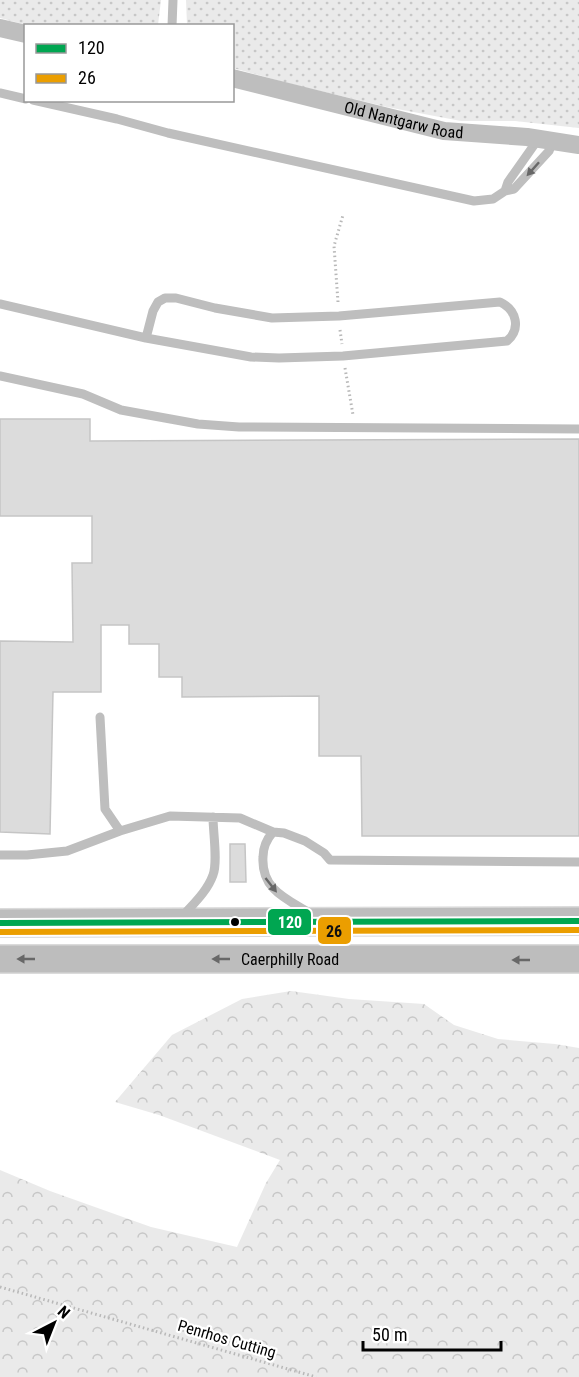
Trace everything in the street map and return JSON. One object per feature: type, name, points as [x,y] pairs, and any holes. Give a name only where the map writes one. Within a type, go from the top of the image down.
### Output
[{"type":"main road","points":[[0,923],[579,921]]},
{"type":"main road","name":"Caerphilly Road","points":[[0,959],[579,959]]},
{"type":"street","points":[[0,28],[24,34]]},
{"type":"street","name":"Old Nantgarw Road","points":[[234,78],[444,131],[579,145]]},
{"type":"lane","points":[[172,24],[173,0]]},
{"type":"lane","points":[[0,93],[24,99]]},
{"type":"lane","points":[[42,102],[168,133],[474,201],[493,199],[505,191],[514,189],[549,152],[546,140]]},
{"type":"lane","points":[[505,191],[508,182],[546,140]]},
{"type":"lane","points":[[0,304],[146,338],[251,357],[343,356],[507,341],[516,330],[509,307],[500,302],[339,316],[272,318],[215,308],[176,298],[165,298],[158,302],[153,311],[146,338]]},
{"type":"lane","points":[[0,376],[83,394],[121,410],[198,424],[239,427],[579,429]]},
{"type":"lane","points":[[100,717],[105,809],[120,831]]},
{"type":"lane","points":[[0,855],[67,851],[120,831],[170,816],[240,818],[273,832],[284,833],[305,841],[324,853],[330,860],[579,862]]},
{"type":"lane","points":[[177,922],[203,892],[213,875],[215,866],[213,817]]},
{"type":"lane","points":[[273,832],[266,840],[263,853],[264,876],[278,893],[324,921]]},
{"type":"path","name":"Penrhos Cutting","points":[[0,1287],[316,1377]]},
{"type":"green space","points":[[0,0],[161,0],[158,24],[24,24],[0,18]]},
{"type":"green space","points":[[186,0],[579,0],[579,128],[515,121],[461,121],[387,107],[287,83],[234,68],[234,24],[187,24]]},
{"type":"green space","points":[[291,991],[349,999],[424,1004],[454,1025],[498,1039],[579,1048],[579,1377],[0,1377],[0,1170],[50,1191],[151,1227],[237,1247],[266,1183],[280,1160],[159,1115],[115,1102],[172,1035],[242,999]]},
{"type":"building","points":[[0,419],[90,419],[90,441],[579,439],[579,836],[362,836],[361,756],[319,756],[319,696],[182,697],[182,677],[159,677],[159,644],[129,644],[129,625],[101,625],[101,692],[53,692],[50,834],[0,832],[0,641],[73,642],[72,563],[92,563],[92,516],[0,516]]},
{"type":"building","points":[[230,844],[245,844],[246,882],[230,882]]},
{"type":"transit line","name":"120","points":[[0,923],[579,921]]},
{"type":"transit line","name":"26","points":[[0,932],[579,930]]}]
